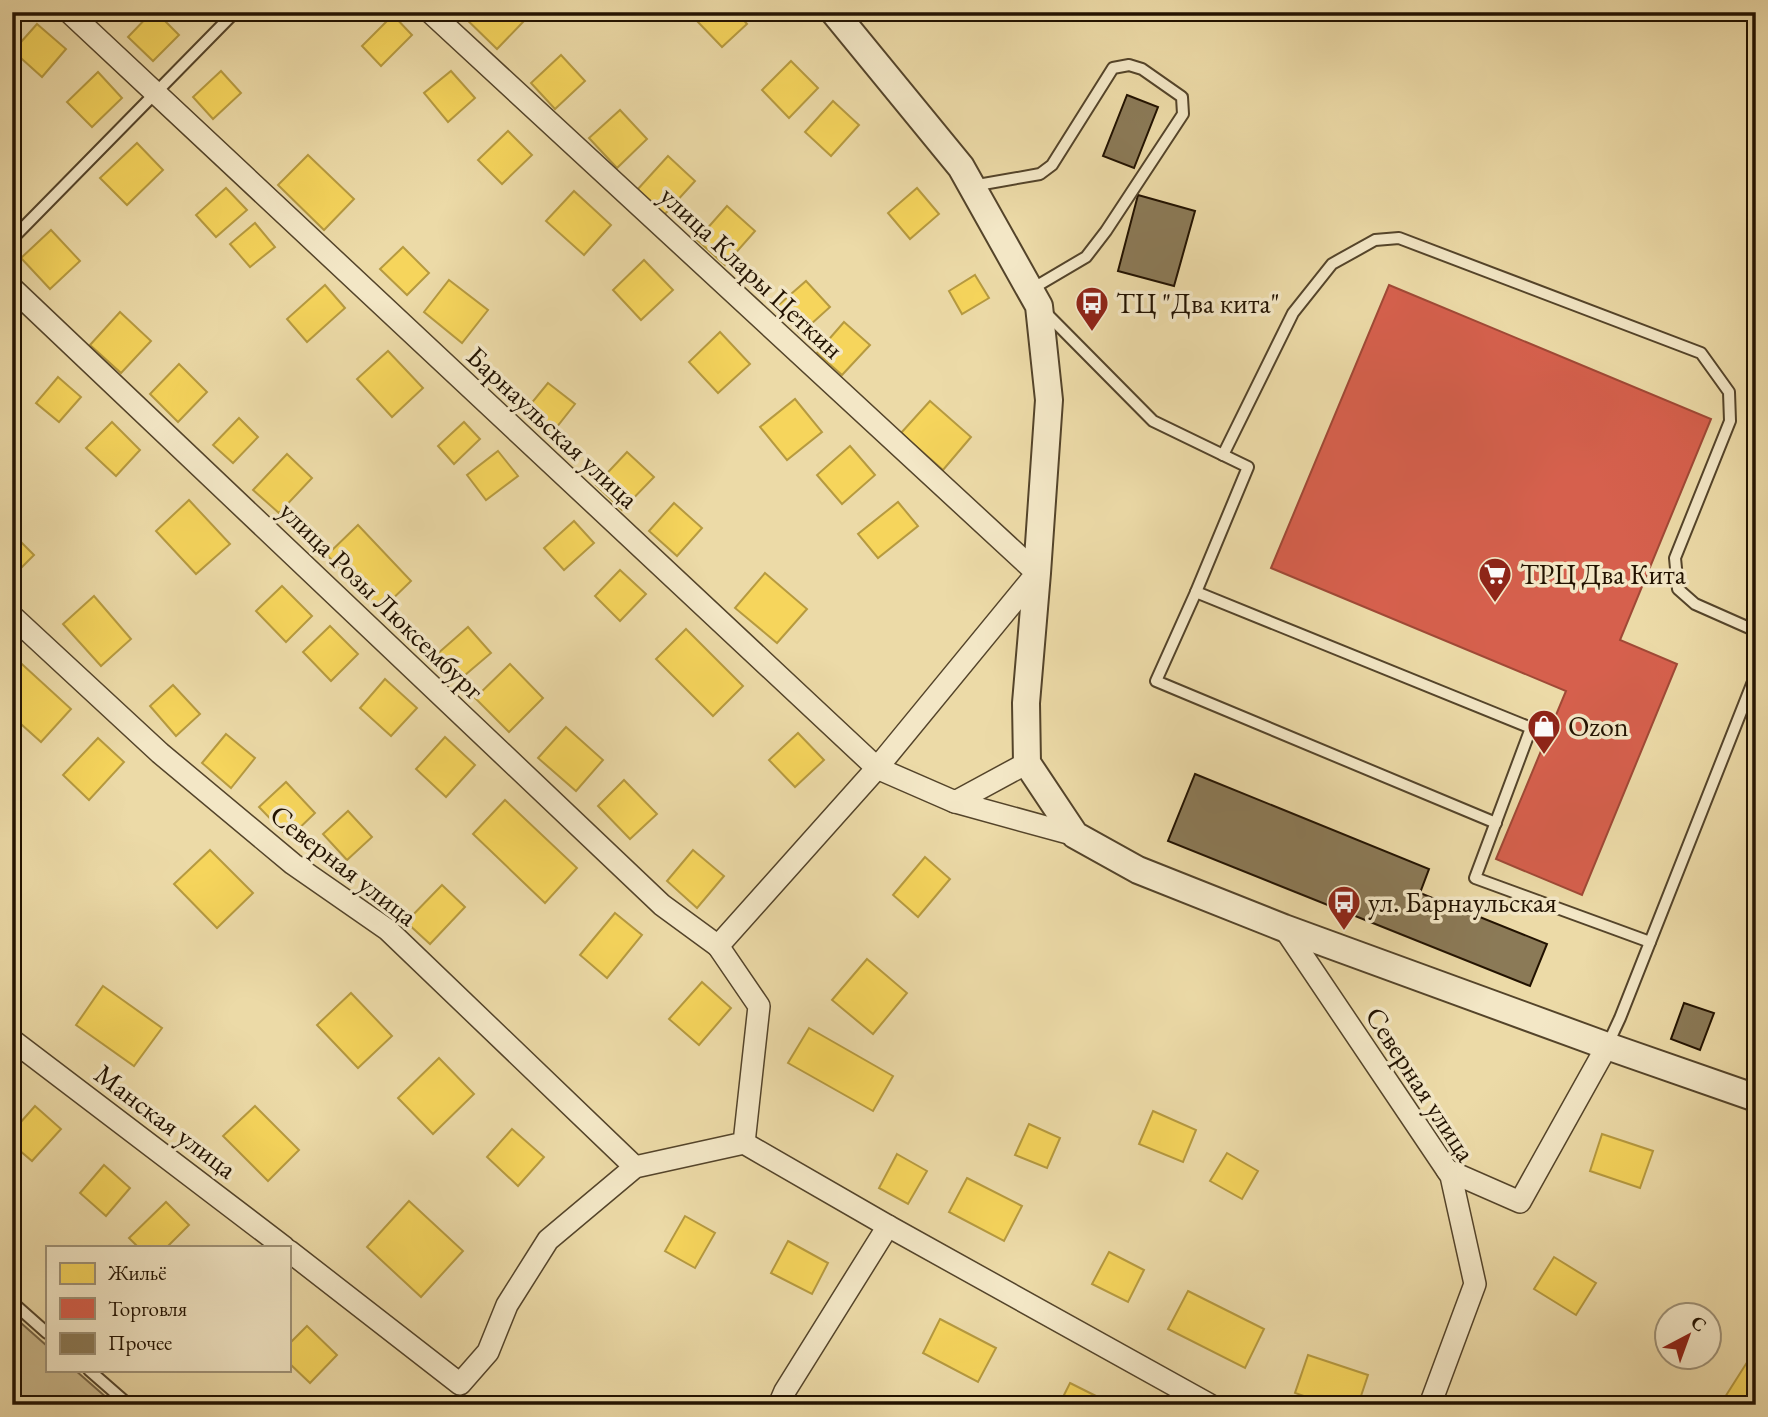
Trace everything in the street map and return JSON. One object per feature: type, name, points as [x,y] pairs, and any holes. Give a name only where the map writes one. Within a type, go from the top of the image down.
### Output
[{"type":"street","name":"Барнаульская улица","points":[[69,12],[877,768],[956,802],[1074,835]]},
{"type":"street","name":"улица Клары Цеткин","points":[[430,12],[1037,573]]},
{"type":"street","points":[[834,12],[961,167],[1034,298],[1049,400],[1026,703],[1027,763],[1074,835],[1138,870],[1284,928],[1756,1098]]},
{"type":"street","name":"улица Розы Люксембург","points":[[12,288],[662,905],[718,947],[760,1006],[744,1143]]},
{"type":"street","points":[[718,947],[877,768],[1037,573]]},
{"type":"street","name":"Северная улица","points":[[12,616],[159,753],[293,864],[388,930],[635,1167]]},
{"type":"street","points":[[956,802],[1027,763]]},
{"type":"street","name":"Северная улица","points":[[1284,928],[1451,1177],[1475,1284],[1430,1405]]},
{"type":"street","name":"Манская улица","points":[[12,1040],[283,1246]]},
{"type":"street","points":[[1447,1170],[1520,1202],[1607,1046]]},
{"type":"street","points":[[290,1252],[460,1384],[488,1352],[507,1305],[548,1240],[635,1167],[744,1143],[1210,1405]]},
{"type":"street","points":[[779,1405],[785,1391],[888,1226]]},
{"type":"lane","points":[[12,239],[235,12]]},
{"type":"lane","points":[[971,186],[1040,174],[1052,164],[1113,68],[1129,65],[1142,69],[1182,97],[1183,114],[1106,231],[1086,257],[1034,298],[1153,421],[1248,467],[1156,681],[1496,822]]},
{"type":"lane","points":[[1223,455],[1293,313],[1332,264],[1375,240],[1399,238],[1701,353],[1729,392],[1730,421],[1675,558],[1678,589],[1695,604],[1756,631]]},
{"type":"lane","points":[[1196,592],[1531,728],[1475,878],[1650,943]]},
{"type":"lane","points":[[1607,1046],[1756,674]]},
{"type":"lane","points":[[12,1302],[46,1332]]},
{"type":"lane","points":[[91,1372],[129,1405]]},
{"type":"shaded area","points":[[12,1315],[46,1345],[46,1372],[77,1372],[115,1405],[12,1405]]},
{"type":"building: Жильё","points":[[152,12],[156,12],[179,35],[153,61],[128,37]]},
{"type":"building: Жильё","points":[[459,12],[515,12],[524,21],[497,49]]},
{"type":"building: Жильё","points":[[704,12],[737,12],[747,24],[722,47],[696,20]]},
{"type":"building: Жильё","points":[[393,15],[412,35],[381,66],[362,46]]},
{"type":"building: Жильё","points":[[37,24],[66,49],[42,77],[13,51]]},
{"type":"building: Жильё","points":[[561,55],[585,81],[555,109],[531,83]]},
{"type":"building: Жильё","points":[[791,61],[818,88],[789,118],[762,90]]},
{"type":"building: Жильё","points":[[221,71],[241,93],[213,119],[193,97]]},
{"type":"building: Жильё","points":[[451,71],[475,98],[448,122],[424,93]]},
{"type":"building: Жильё","points":[[98,72],[122,98],[92,127],[67,102]]},
{"type":"building: Жильё","points":[[833,101],[859,125],[831,156],[805,132]]},
{"type":"building: Жильё","points":[[620,110],[647,139],[617,168],[589,138]]},
{"type":"building: Жильё","points":[[508,131],[532,155],[502,184],[478,160]]},
{"type":"building: Жильё","points":[[137,143],[163,170],[127,205],[100,178]]},
{"type":"building: Жильё","points":[[308,155],[354,199],[324,230],[278,185]]},
{"type":"building: Жильё","points":[[668,156],[695,181],[664,215],[637,190]]},
{"type":"building: Жильё","points":[[226,188],[247,210],[216,237],[196,215]]},
{"type":"building: Жильё","points":[[917,188],[939,214],[910,239],[888,213]]},
{"type":"building: Жильё","points":[[574,191],[611,225],[584,255],[546,221]]},
{"type":"building: Жильё","points":[[727,206],[755,231],[725,265],[697,240]]},
{"type":"building: Жильё","points":[[255,223],[275,247],[250,267],[230,244]]},
{"type":"building: Жильё","points":[[51,230],[80,261],[50,289],[21,258]]},
{"type":"building: Жильё","points":[[403,247],[429,273],[407,295],[380,269]]},
{"type":"building: Жильё","points":[[644,260],[673,290],[641,320],[613,290]]},
{"type":"building: Жильё","points":[[975,275],[989,298],[962,314],[949,291]]},
{"type":"building: Жильё","points":[[449,280],[488,310],[462,343],[424,312]]},
{"type":"building: Жильё","points":[[806,281],[830,307],[800,334],[776,307]]},
{"type":"building: Жильё","points":[[325,285],[345,308],[307,342],[287,319]]},
{"type":"building: Жильё","points":[[120,312],[151,341],[121,373],[90,345]]},
{"type":"building: Жильё","points":[[844,322],[870,345],[842,375],[817,353]]},
{"type":"building: Жильё","points":[[720,332],[750,364],[718,393],[689,362]]},
{"type":"building: Жильё","points":[[388,351],[423,388],[392,417],[357,379]]},
{"type":"building: Жильё","points":[[179,364],[207,392],[178,422],[150,394]]},
{"type":"building: Жильё","points":[[58,377],[81,397],[59,422],[36,403]]},
{"type":"building: Жильё","points":[[548,383],[575,404],[552,433],[525,411]]},
{"type":"building: Жильё","points":[[795,399],[822,432],[787,460],[760,427]]},
{"type":"building: Жильё","points":[[930,401],[971,437],[943,470],[901,433]]},
{"type":"building: Жильё","points":[[239,418],[258,437],[233,463],[213,445]]},
{"type":"building: Жильё","points":[[112,422],[140,450],[116,476],[86,448]]},
{"type":"building: Жильё","points":[[464,422],[480,439],[454,464],[438,446]]},
{"type":"building: Жильё","points":[[850,446],[875,475],[842,504],[817,475]]},
{"type":"building: Жильё","points":[[498,451],[518,476],[486,500],[467,475]]},
{"type":"building: Жильё","points":[[627,452],[654,477],[622,510],[596,485]]},
{"type":"building: Жильё","points":[[287,454],[312,478],[279,513],[253,490]]},
{"type":"building: Жильё","points":[[189,500],[230,544],[196,574],[156,531]]},
{"type":"building: Жильё","points":[[898,502],[918,526],[878,558],[858,534]]},
{"type":"building: Жильё","points":[[674,503],[702,528],[677,556],[649,531]]},
{"type":"building: Жильё","points":[[574,521],[594,543],[564,570],[544,548]]},
{"type":"building: Жильё","points":[[358,525],[411,581],[380,611],[327,555]]},
{"type":"building: Жильё","points":[[12,533],[34,555],[12,577]]},
{"type":"building: Жильё","points":[[620,570],[646,594],[620,621],[595,596]]},
{"type":"building: Жильё","points":[[765,573],[807,609],[777,643],[735,608]]},
{"type":"building: Жильё","points":[[282,586],[312,616],[286,642],[256,611]]},
{"type":"building: Жильё","points":[[94,596],[131,639],[101,666],[63,624]]},
{"type":"building: Жильё","points":[[330,626],[358,654],[331,681],[303,652]]},
{"type":"building: Жильё","points":[[468,627],[491,653],[458,681],[436,655]]},
{"type":"building: Жильё","points":[[686,629],[743,686],[713,716],[656,659]]},
{"type":"building: Жильё","points":[[12,655],[71,709],[41,742],[12,716]]},
{"type":"building: Жильё","points":[[510,664],[543,698],[509,732],[475,698]]},
{"type":"building: Жильё","points":[[385,679],[417,708],[391,736],[360,708]]},
{"type":"building: Жильё","points":[[173,685],[200,714],[176,736],[150,706]]},
{"type":"building: Жильё","points":[[566,727],[603,760],[576,791],[538,758]]},
{"type":"building: Жильё","points":[[798,733],[824,760],[795,787],[769,760]]},
{"type":"building: Жильё","points":[[226,734],[255,758],[231,788],[202,763]]},
{"type":"building: Жильё","points":[[445,737],[475,765],[446,797],[416,769]]},
{"type":"building: Жильё","points":[[98,738],[124,762],[89,800],[63,775]]},
{"type":"building: Жильё","points":[[624,780],[657,814],[630,839],[598,806]]},
{"type":"building: Жильё","points":[[286,782],[315,813],[289,838],[259,807]]},
{"type":"building: Жильё","points":[[505,800],[577,868],[545,903],[473,834]]},
{"type":"building: Жильё","points":[[348,811],[372,837],[347,860],[323,834]]},
{"type":"building: Жильё","points":[[210,850],[253,893],[217,928],[174,884]]},
{"type":"building: Жильё","points":[[693,850],[724,876],[697,908],[667,881]]},
{"type":"building: Жильё","points":[[925,857],[950,879],[918,917],[893,895]]},
{"type":"building: Жильё","points":[[442,885],[465,907],[430,944],[406,922]]},
{"type":"building: Жильё","points":[[615,913],[642,935],[607,978],[580,955]]},
{"type":"building: Жильё","points":[[867,959],[907,993],[873,1034],[832,1000]]},
{"type":"building: Жильё","points":[[702,982],[731,1008],[699,1045],[669,1019]]},
{"type":"building: Жильё","points":[[103,986],[162,1028],[134,1066],[76,1025]]},
{"type":"building: Жильё","points":[[351,993],[392,1036],[358,1068],[317,1025]]},
{"type":"building: Жильё","points":[[809,1028],[893,1076],[873,1111],[788,1063]]},
{"type":"building: Жильё","points":[[439,1058],[474,1094],[433,1134],[398,1098]]},
{"type":"building: Жильё","points":[[35,1106],[61,1129],[32,1161],[12,1144],[12,1132]]},
{"type":"building: Жильё","points":[[255,1106],[299,1150],[268,1181],[223,1136]]},
{"type":"building: Жильё","points":[[1153,1111],[1196,1130],[1183,1162],[1139,1144]]},
{"type":"building: Жильё","points":[[1029,1124],[1060,1138],[1047,1168],[1015,1155]]},
{"type":"building: Жильё","points":[[512,1129],[544,1157],[518,1186],[487,1157]]},
{"type":"building: Жильё","points":[[1602,1134],[1653,1151],[1640,1188],[1590,1171]]},
{"type":"building: Жильё","points":[[1227,1153],[1258,1171],[1242,1199],[1210,1181]]},
{"type":"building: Жильё","points":[[897,1154],[927,1171],[908,1204],[879,1188]]},
{"type":"building: Жильё","points":[[104,1165],[130,1188],[106,1216],[80,1193]]},
{"type":"building: Жильё","points":[[967,1178],[1022,1206],[1004,1241],[949,1212]]},
{"type":"building: Жильё","points":[[409,1201],[463,1251],[421,1297],[367,1247]]},
{"type":"building: Жильё","points":[[166,1202],[189,1225],[168,1246],[137,1246],[129,1238]]},
{"type":"building: Жильё","points":[[685,1216],[715,1233],[695,1268],[665,1251]]},
{"type":"building: Жильё","points":[[788,1241],[828,1263],[812,1294],[771,1273]]},
{"type":"building: Жильё","points":[[1109,1252],[1144,1270],[1128,1302],[1092,1284]]},
{"type":"building: Жильё","points":[[1554,1257],[1596,1283],[1576,1315],[1534,1289]]},
{"type":"building: Жильё","points":[[1188,1291],[1264,1329],[1245,1368],[1168,1329]]},
{"type":"building: Жильё","points":[[940,1319],[996,1348],[978,1382],[923,1353]]},
{"type":"building: Жильё","points":[[307,1326],[337,1355],[310,1383],[290,1364],[290,1343]]},
{"type":"building: Жильё","points":[[1308,1355],[1368,1375],[1358,1405],[1330,1405],[1295,1393]]},
{"type":"building: Жильё","points":[[1751,1356],[1756,1359],[1756,1405],[1720,1405]]},
{"type":"building: Жильё","points":[[1070,1383],[1114,1405],[1059,1405]]},
{"type":"building: Жильё","points":[[713,1397],[731,1405],[709,1405]]},
{"type":"building: Торговля","name":"ТРЦ Два Кита","points":[[1389,285],[1711,419],[1620,640],[1677,664],[1582,895],[1496,859],[1566,691],[1271,568]]},
{"type":"building: Прочее","points":[[1127,95],[1158,107],[1134,168],[1103,156]]},
{"type":"building: Прочее","points":[[1138,195],[1195,211],[1174,286],[1118,271]]},
{"type":"building: Прочее","points":[[1195,774],[1429,869],[1420,893],[1547,944],[1530,986],[1168,841]]},
{"type":"building: Прочее","points":[[1684,1003],[1714,1013],[1700,1050],[1671,1039]]},
{"type":"place","name":"ТЦ \"Два кита\"","points":[[1092,333]]},
{"type":"place","name":"ТРЦ Два Кита","points":[[1495,604]]},
{"type":"place","name":"Ozon","points":[[1544,756]]},
{"type":"place","name":"ул. Барнаульская","points":[[1344,932]]}]
